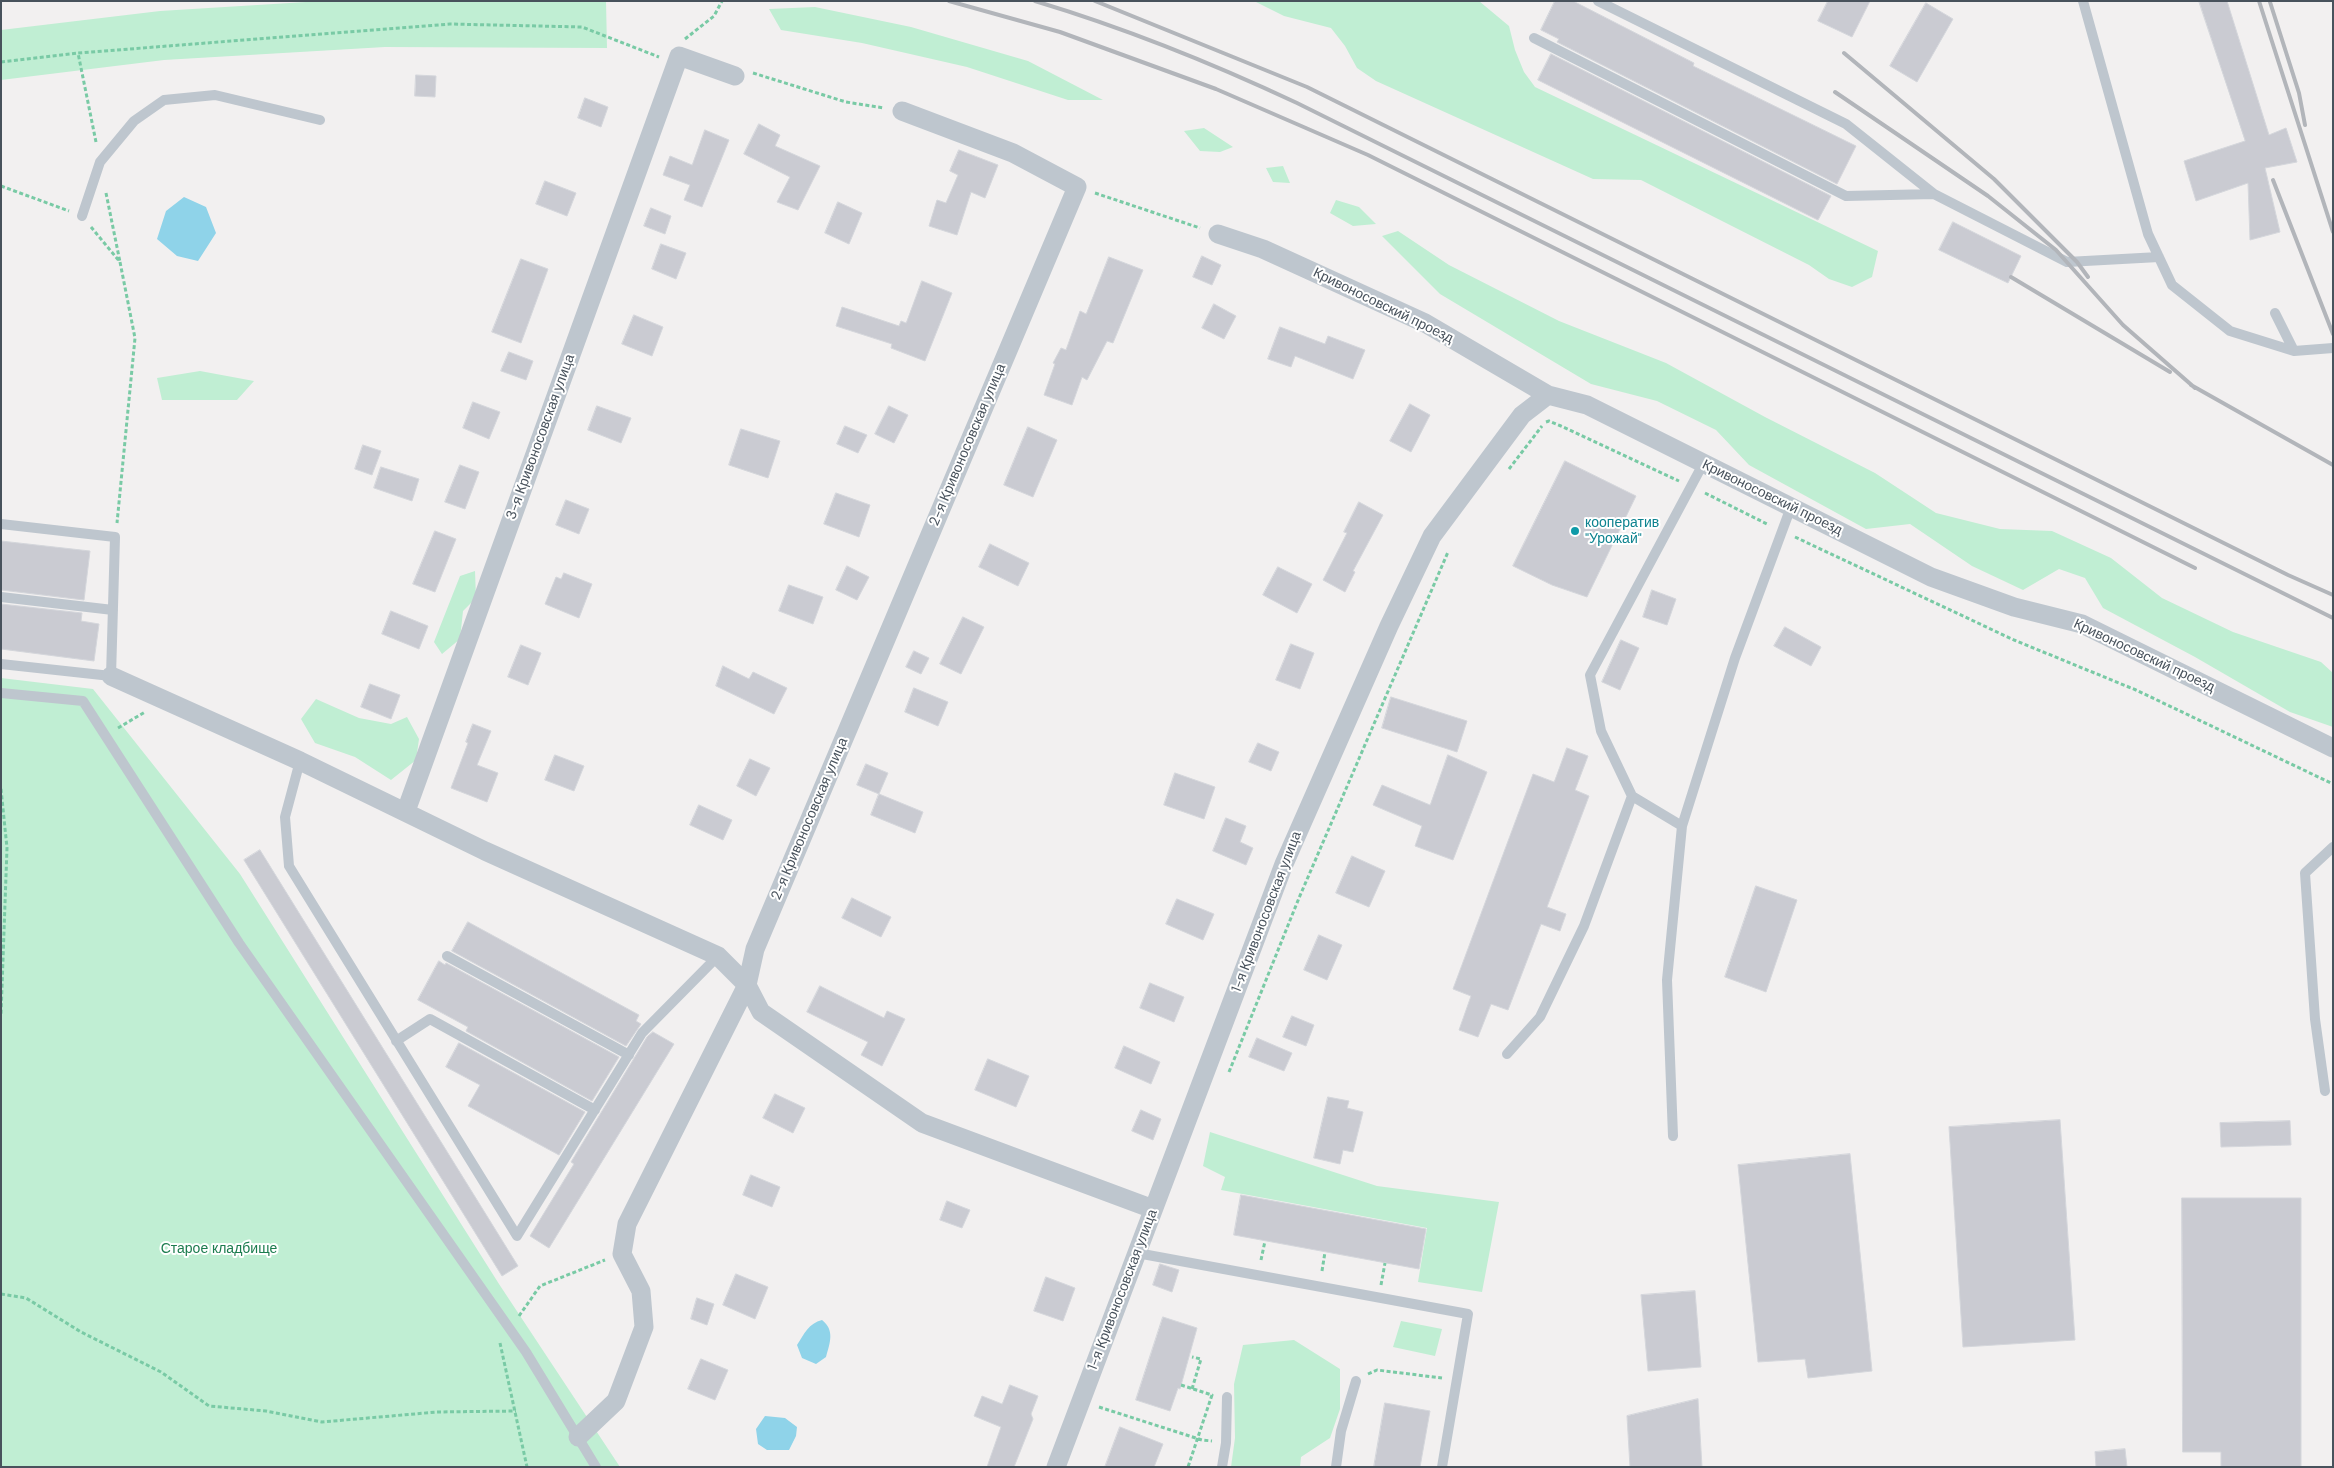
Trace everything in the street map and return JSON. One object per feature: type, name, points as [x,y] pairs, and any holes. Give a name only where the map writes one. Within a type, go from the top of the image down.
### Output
[{"type":"street","points":[[677,60],[735,76]]},
{"type":"street","name":"3-я Кривоносовская улица","points":[[406,811],[677,60]]},
{"type":"street","points":[[902,110],[1013,153],[1077,187]]},
{"type":"street","name":"2-я Кривоносовская улица","points":[[622,1254],[627,1224],[747,985],[755,949],[1077,187]]},
{"type":"street","name":"Кривоносовский проезд","points":[[1218,234],[1263,249],[1425,323],[1548,395],[1587,405],[1931,577],[2014,607],[2082,624],[2333,748]]},
{"type":"street","name":"1-я Кривоносовская улица","points":[[1056,1467],[1284,864],[1389,626],[1432,536],[1522,415],[1548,395]]},
{"type":"street","points":[[111,676],[300,761],[485,851],[718,956],[747,985],[761,1012],[922,1122],[1154,1209]]},
{"type":"street","points":[[578,1437],[616,1401],[644,1327],[640,1291],[622,1254]]},
{"type":"lane","points":[[1598,1],[1846,124],[1934,194],[2067,262],[2159,257]]},
{"type":"lane","points":[[2083,1],[2148,234],[2172,285],[2230,332],[2294,351],[2333,348]]},
{"type":"lane","points":[[1534,38],[1846,196],[1934,194]]},
{"type":"lane","points":[[82,216],[100,162],[134,121],[164,100],[215,95],[320,120]]},
{"type":"lane","points":[[2275,313],[2294,351]]},
{"type":"lane","points":[[1682,826],[1632,796],[1601,731],[1590,675],[1703,464]]},
{"type":"lane","points":[[1673,1136],[1667,980],[1682,826],[1735,658],[1791,507]]},
{"type":"lane","points":[[1,524],[115,537],[111,676],[1,664]]},
{"type":"lane","points":[[1,597],[113,610]]},
{"type":"lane","points":[[1,693],[83,701],[239,943],[526,1352],[596,1467]]},
{"type":"lane","points":[[300,761],[285,817],[289,866],[517,1236],[642,1033],[718,956]]},
{"type":"lane","points":[[1507,1054],[1540,1017],[1580,934],[1632,796]]},
{"type":"lane","points":[[2325,1091],[2315,1019],[2305,873],[2333,848]]},
{"type":"lane","points":[[447,956],[629,1055]]},
{"type":"lane","points":[[396,1041],[430,1019],[595,1110]]},
{"type":"lane","points":[[1137,1253],[1468,1314],[1442,1467]]},
{"type":"lane","points":[[1336,1467],[1341,1431],[1356,1381]]},
{"type":"lane","points":[[1222,1467],[1226,1443],[1227,1397]]},
{"type":"path","points":[[1,62],[78,52],[459,24],[582,27],[677,60],[681,42],[714,16],[722,1]]},
{"type":"path","points":[[78,52],[135,338],[115,537]]},
{"type":"path","points":[[735,76],[751,72],[846,102],[902,110]]},
{"type":"path","points":[[1,186],[82,216],[120,262]]},
{"type":"path","points":[[1077,187],[1218,234]]},
{"type":"path","points":[[1504,476],[1544,424],[1549,421],[2014,640],[2136,690],[2333,784]]},
{"type":"path","points":[[1227,1075],[1299,898],[1452,543]]},
{"type":"path","points":[[105,736],[164,700]]},
{"type":"path","points":[[1,789],[7,848],[1,1015]]},
{"type":"path","points":[[508,1326],[520,1315],[540,1286],[622,1254]]},
{"type":"path","points":[[1379,1298],[1385,1263]]},
{"type":"path","points":[[1,1294],[26,1298],[81,1332],[161,1372],[209,1406],[266,1411],[322,1422],[436,1412],[516,1411]]},
{"type":"path","points":[[492,1304],[527,1467]]},
{"type":"path","points":[[1192,1357],[1201,1359],[1192,1389]]},
{"type":"path","points":[[1356,1381],[1377,1370],[1457,1380]]},
{"type":"path","points":[[1181,1386],[1212,1395],[1188,1467]]},
{"type":"path","points":[[1096,1406],[1198,1439]]},
{"type":"green space","points":[[322,1],[606,1],[607,48],[385,47],[164,60],[1,80],[1,30],[160,11]]},
{"type":"green space","points":[[1254,1],[1479,1],[1509,26],[1515,50],[1524,72],[1535,87],[1878,251],[1872,277],[1852,287],[1829,279],[1809,265],[1641,180],[1593,179],[1376,81],[1357,68],[1345,46],[1331,28],[1284,16]]},
{"type":"green space","points":[[815,7],[911,27],[1028,61],[1103,100],[1068,100],[967,67],[862,43],[781,30],[769,9]]},
{"type":"green space","points":[[1204,128],[1233,147],[1220,152],[1200,151],[1184,131]]},
{"type":"green space","points":[[1283,166],[1290,183],[1273,182],[1266,168]]},
{"type":"green space","points":[[1336,200],[1359,207],[1376,224],[1353,226],[1330,213]]},
{"type":"green space","points":[[1398,231],[1449,265],[1559,321],[1666,363],[1765,417],[1875,473],[1936,513],[2000,529],[2052,531],[2111,558],[2162,598],[2233,632],[2321,662],[2333,673],[2333,727],[2290,712],[2195,657],[2103,608],[2085,578],[2059,569],[2023,590],[1972,566],[1910,524],[1866,529],[1749,465],[1716,430],[1657,401],[1591,384],[1440,294],[1382,236]]},
{"type":"green space","points":[[200,371],[254,381],[237,400],[162,400],[157,378]]},
{"type":"green space","points":[[475,571],[476,598],[463,611],[460,639],[442,654],[434,642],[460,576]]},
{"type":"green space","name":"Старое кладбище","points":[[1,678],[93,689],[240,874],[499,1284],[620,1467],[1,1467]]},
{"type":"green space","points":[[316,699],[359,718],[391,724],[407,717],[419,739],[416,760],[391,780],[355,757],[315,743],[301,719]]},
{"type":"green space","points":[[1210,1132],[1377,1186],[1499,1202],[1482,1292],[1418,1282],[1427,1228],[1221,1190],[1225,1177],[1203,1166]]},
{"type":"green space","points":[[1401,1321],[1442,1329],[1435,1356],[1393,1347]]},
{"type":"green space","points":[[1294,1340],[1340,1369],[1340,1409],[1330,1438],[1301,1457],[1300,1467],[1231,1467],[1235,1438],[1234,1384],[1243,1345]]},
{"type":"water","points":[[184,197],[206,207],[216,233],[198,261],[177,256],[157,239],[166,211]]},
{"type":"water","points":[[822,1320],[829,1328],[830,1342],[826,1357],[816,1364],[802,1358],[797,1345],[810,1326]]},
{"type":"water","points":[[765,1416],[785,1418],[797,1427],[796,1436],[789,1450],[767,1450],[758,1444],[756,1429]]},
{"type":"building","points":[[1555,1],[1573,1],[1694,63],[1693,66],[1856,146],[1837,184],[1557,42],[1559,39],[1541,30]]},
{"type":"building","points":[[1828,1],[1870,1],[1852,37],[1818,21]]},
{"type":"building","points":[[2199,1],[2227,1],[2269,135],[2286,128],[2297,162],[2265,168],[2280,232],[2250,240],[2248,183],[2196,201],[2184,161],[2245,141]]},
{"type":"building","points":[[1926,3],[1953,19],[1917,82],[1890,66]]},
{"type":"building","points":[[1551,54],[1831,196],[1818,220],[1538,80]]},
{"type":"building","points":[[416,75],[436,76],[435,97],[415,96]]},
{"type":"building","points":[[585,98],[608,107],[601,127],[578,118]]},
{"type":"building","points":[[759,124],[780,135],[775,146],[820,166],[798,210],[777,202],[790,177],[744,154]]},
{"type":"building","points":[[705,130],[729,140],[702,207],[684,200],[690,185],[663,175],[670,156],[692,165]]},
{"type":"building","points":[[959,150],[998,165],[985,198],[971,192],[957,235],[929,226],[937,200],[946,203],[958,175],[950,171]]},
{"type":"building","points":[[545,181],[576,193],[567,216],[536,204]]},
{"type":"building","points":[[838,202],[862,213],[849,244],[825,233]]},
{"type":"building","points":[[651,208],[671,216],[665,234],[644,226]]},
{"type":"building","points":[[1953,222],[2021,256],[2008,283],[1939,250]]},
{"type":"building","points":[[661,244],[686,253],[676,279],[652,269]]},
{"type":"building","points":[[1202,256],[1221,265],[1212,285],[1193,277]]},
{"type":"building","points":[[1109,257],[1143,270],[1113,343],[1107,341],[1087,380],[1082,377],[1072,405],[1044,395],[1055,364],[1053,363],[1061,348],[1066,350],[1080,311],[1086,314]]},
{"type":"building","points":[[521,259],[548,269],[521,343],[492,332]]},
{"type":"building","points":[[922,281],[952,293],[925,361],[891,348],[892,344],[836,326],[842,307],[899,326],[901,321],[906,323]]},
{"type":"building","points":[[1214,304],[1236,316],[1224,339],[1202,328]]},
{"type":"building","points":[[634,315],[663,327],[652,356],[622,344]]},
{"type":"building","points":[[1280,327],[1325,344],[1328,336],[1365,350],[1353,379],[1295,356],[1291,367],[1268,359]]},
{"type":"building","points":[[509,352],[533,361],[526,380],[501,371]]},
{"type":"building","points":[[473,402],[500,412],[489,439],[463,428]]},
{"type":"building","points":[[1410,404],[1430,415],[1411,452],[1390,441]]},
{"type":"building","points":[[597,406],[631,418],[621,443],[588,430]]},
{"type":"building","points":[[889,406],[908,415],[894,443],[875,434]]},
{"type":"building","points":[[845,426],[867,435],[858,453],[837,444]]},
{"type":"building","points":[[1028,427],[1057,440],[1033,497],[1004,485]]},
{"type":"building","points":[[741,429],[780,441],[768,478],[729,465]]},
{"type":"building","points":[[363,445],[381,451],[372,475],[355,469]]},
{"type":"building","name":"кооператив \"Урожай\"","points":[[1565,461],[1636,496],[1587,597],[1552,585],[1513,566]]},
{"type":"building","points":[[460,465],[479,472],[465,509],[445,502]]},
{"type":"building","points":[[381,467],[419,479],[412,501],[374,488]]},
{"type":"building","points":[[836,493],[870,505],[859,537],[824,524]]},
{"type":"building","points":[[566,500],[589,509],[579,534],[556,525]]},
{"type":"building","points":[[1359,502],[1383,515],[1353,571],[1355,572],[1345,592],[1323,580],[1347,533],[1344,532]]},
{"type":"building","points":[[435,531],[456,539],[435,592],[413,584]]},
{"type":"building","points":[[1,541],[90,551],[84,600],[1,590]]},
{"type":"building","points":[[990,544],[1029,563],[1018,586],[979,567]]},
{"type":"building","points":[[847,566],[869,577],[857,600],[836,590]]},
{"type":"building","points":[[1278,567],[1312,584],[1297,613],[1263,595]]},
{"type":"building","points":[[564,573],[592,584],[579,618],[545,604],[556,577],[561,579]]},
{"type":"building","points":[[789,585],[823,597],[813,624],[779,611]]},
{"type":"building","points":[[1652,590],[1676,599],[1667,625],[1643,617]]},
{"type":"building","points":[[1,604],[82,613],[81,621],[99,624],[94,661],[1,649]]},
{"type":"building","points":[[391,611],[428,626],[419,649],[382,634]]},
{"type":"building","points":[[963,617],[984,627],[961,674],[940,664]]},
{"type":"building","points":[[1785,627],[1821,647],[1811,666],[1774,646]]},
{"type":"building","points":[[1621,640],[1639,648],[1620,690],[1602,682]]},
{"type":"building","points":[[1291,644],[1314,653],[1300,689],[1276,680]]},
{"type":"building","points":[[521,645],[541,653],[528,685],[508,677]]},
{"type":"building","points":[[914,651],[929,658],[921,674],[906,667]]},
{"type":"building","points":[[723,666],[749,679],[753,672],[787,688],[774,714],[716,686]]},
{"type":"building","points":[[370,684],[400,695],[391,719],[361,707]]},
{"type":"building","points":[[914,688],[948,702],[938,726],[905,712]]},
{"type":"building","points":[[1391,697],[1467,721],[1457,752],[1382,728]]},
{"type":"building","points":[[473,724],[491,731],[477,765],[498,773],[487,802],[451,788]]},
{"type":"building","points":[[1258,743],[1279,752],[1271,771],[1249,762]]},
{"type":"building","points":[[1567,748],[1588,756],[1575,790],[1589,796],[1547,907],[1566,914],[1560,931],[1541,924],[1508,1010],[1491,1004],[1478,1037],[1459,1030],[1471,996],[1453,989],[1533,774],[1554,782]]},
{"type":"building","points":[[555,755],[584,766],[574,791],[545,780]]},
{"type":"building","points":[[1448,755],[1487,772],[1453,860],[1415,846],[1422,826],[1373,805],[1382,785],[1430,805]]},
{"type":"building","points":[[750,759],[770,768],[756,796],[737,786]]},
{"type":"building","points":[[866,764],[888,773],[879,794],[857,785]]},
{"type":"building","points":[[1175,773],[1215,787],[1204,819],[1164,805]]},
{"type":"building","points":[[879,794],[923,812],[915,833],[871,815]]},
{"type":"building","points":[[699,805],[732,820],[723,840],[690,825]]},
{"type":"building","points":[[1226,818],[1246,826],[1240,842],[1253,848],[1246,865],[1213,851]]},
{"type":"building","points":[[260,850],[518,1266],[502,1276],[244,860]]},
{"type":"building","points":[[1352,856],[1385,871],[1369,907],[1336,893]]},
{"type":"building","points":[[1756,886],[1797,900],[1766,992],[1725,977]]},
{"type":"building","points":[[852,898],[891,917],[881,937],[842,918]]},
{"type":"building","points":[[1177,899],[1214,914],[1203,940],[1166,924]]},
{"type":"building","points":[[468,922],[639,1015],[636,1021],[641,1024],[626,1046],[452,951]]},
{"type":"building","points":[[1319,935],[1342,945],[1327,980],[1304,970]]},
{"type":"building","points":[[439,961],[445,965],[446,963],[619,1057],[592,1101],[466,1031],[468,1027],[418,1000]]},
{"type":"building","points":[[1150,983],[1184,997],[1174,1022],[1140,1008]]},
{"type":"building","points":[[820,986],[884,1018],[887,1011],[905,1019],[882,1066],[861,1055],[868,1042],[807,1012]]},
{"type":"building","points":[[1292,1016],[1314,1025],[1306,1046],[1283,1037]]},
{"type":"building","points":[[653,1032],[674,1044],[549,1248],[530,1236],[574,1164],[571,1162],[647,1037]]},
{"type":"building","points":[[1257,1038],[1292,1053],[1284,1071],[1249,1057]]},
{"type":"building","points":[[459,1043],[585,1112],[559,1155],[468,1106],[480,1085],[446,1067]]},
{"type":"building","points":[[1124,1046],[1160,1062],[1151,1084],[1115,1068]]},
{"type":"building","points":[[988,1059],[1029,1076],[1016,1107],[975,1090]]},
{"type":"building","points":[[775,1094],[805,1108],[793,1133],[763,1118]]},
{"type":"building","points":[[1328,1097],[1349,1101],[1347,1108],[1363,1112],[1353,1152],[1343,1150],[1340,1164],[1314,1158]]},
{"type":"building","points":[[1141,1110],[1161,1119],[1153,1140],[1132,1131]]},
{"type":"building","points":[[2060,1120],[2075,1340],[1963,1347],[1949,1127]]},
{"type":"building","points":[[2290,1121],[2291,1145],[2221,1147],[2220,1123]]},
{"type":"building","points":[[1850,1154],[1872,1371],[1808,1378],[1805,1359],[1758,1362],[1738,1165]]},
{"type":"building","points":[[751,1175],[780,1187],[772,1207],[743,1195]]},
{"type":"building","points":[[1241,1195],[1426,1229],[1419,1269],[1234,1235]]},
{"type":"building","points":[[2182,1198],[2301,1198],[2301,1467],[2221,1467],[2221,1452],[2183,1452]]},
{"type":"building","points":[[947,1201],[970,1210],[962,1228],[940,1220]]},
{"type":"building","points":[[1160,1264],[1179,1270],[1172,1292],[1153,1285]]},
{"type":"building","points":[[736,1274],[768,1287],[755,1319],[723,1305]]},
{"type":"building","points":[[1046,1277],[1075,1288],[1063,1321],[1034,1311]]},
{"type":"building","points":[[1695,1291],[1701,1367],[1648,1371],[1641,1295]]},
{"type":"building","points":[[697,1298],[714,1304],[707,1325],[691,1319]]},
{"type":"building","points":[[1163,1317],[1197,1328],[1180,1389],[1178,1388],[1170,1411],[1136,1400]]},
{"type":"building","points":[[701,1359],[728,1370],[715,1400],[688,1389]]},
{"type":"building","points":[[1010,1385],[1038,1396],[1031,1414],[1033,1419],[1014,1467],[987,1467],[1001,1427],[974,1416],[982,1396],[1002,1404]]},
{"type":"building","points":[[1698,1399],[1702,1467],[1630,1467],[1627,1416]]},
{"type":"building","points":[[1385,1403],[1430,1411],[1420,1467],[1374,1467]]},
{"type":"building","points":[[1120,1427],[1163,1444],[1154,1467],[1105,1467]]},
{"type":"building","points":[[2125,1449],[2127,1467],[2096,1467],[2095,1452]]},
{"type":"railway","points":[[949,1],[1060,32],[1216,89],[1368,155],[2195,568]]},
{"type":"railway","points":[[1035,1],[1069,11],[1168,47],[1297,103],[2333,618]]},
{"type":"railway","points":[[1095,1],[1307,87],[2288,575],[2333,595]]},
{"type":"railway","points":[[2259,1],[2333,232]]},
{"type":"railway","points":[[2270,2],[2299,93],[2305,125]]},
{"type":"railway","points":[[1844,53],[1994,179],[2077,262],[2088,277]]},
{"type":"railway","points":[[1835,92],[1988,196],[2056,250],[2123,325],[2195,388]]},
{"type":"railway","points":[[2273,180],[2333,334]]},
{"type":"railway","points":[[2011,277],[2170,372]]},
{"type":"railway","points":[[2191,385],[2333,465]]},
{"type":"place","name":"кооператив \"Урожай\"","points":[[1575,531]]}]
